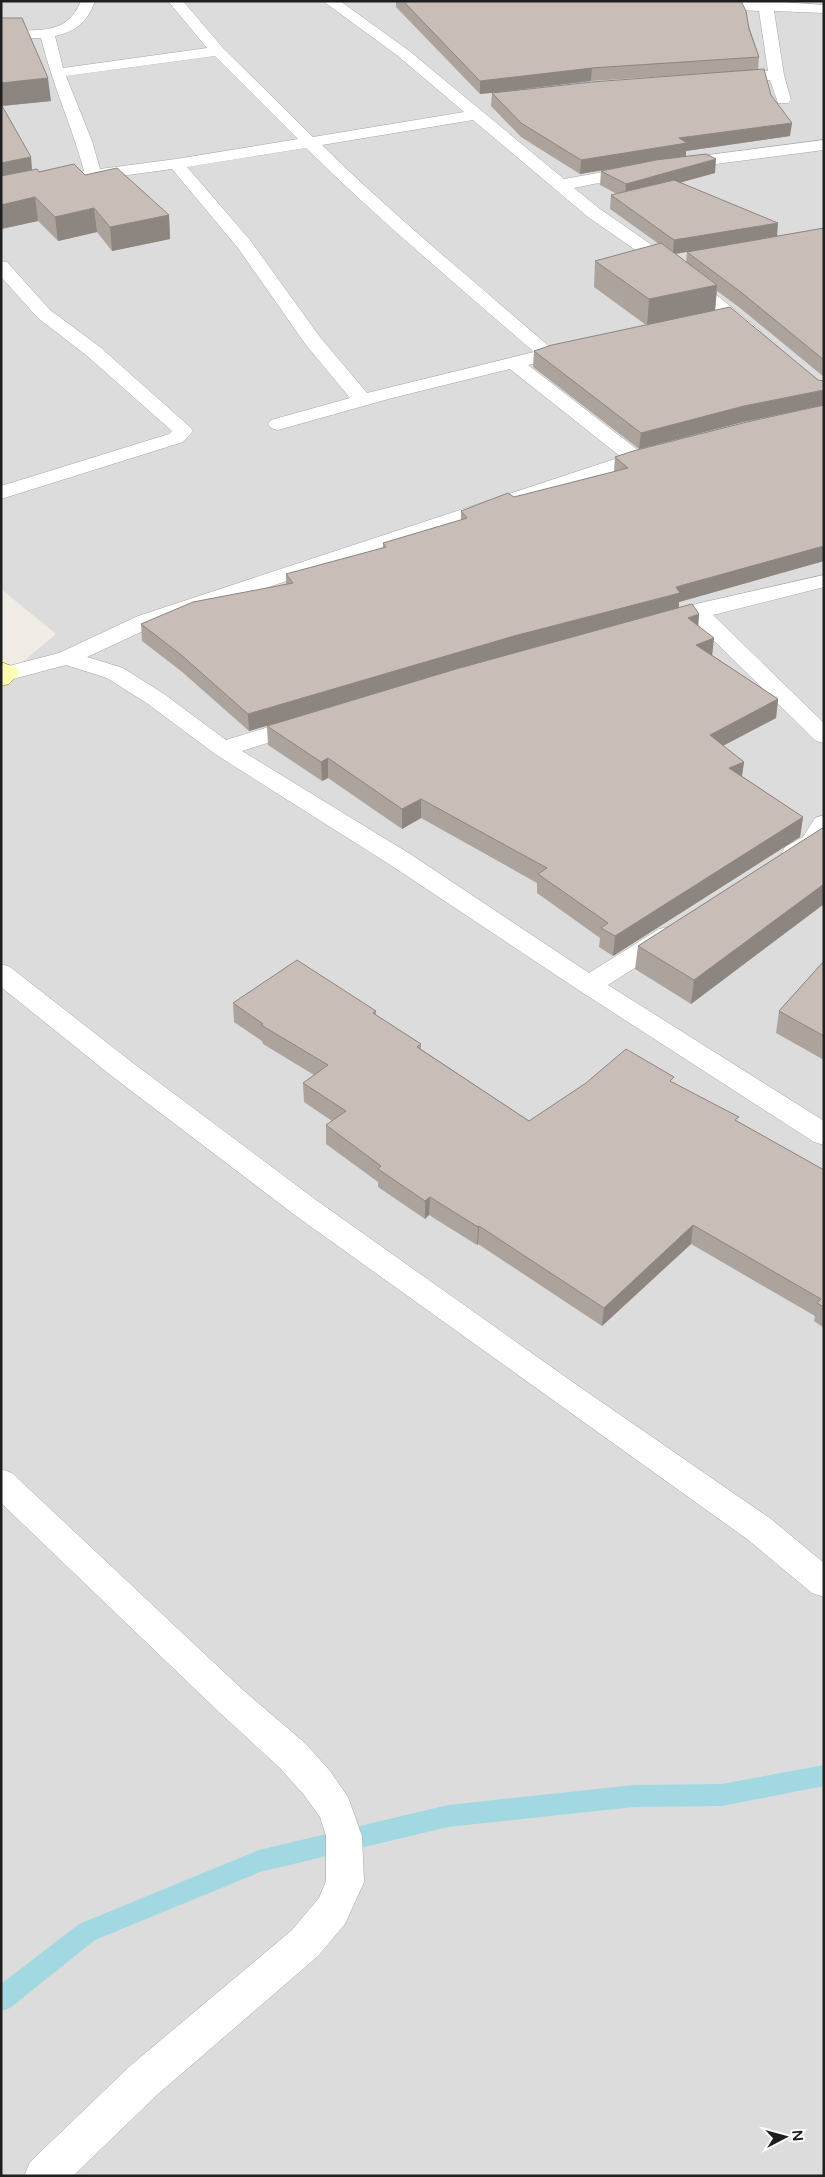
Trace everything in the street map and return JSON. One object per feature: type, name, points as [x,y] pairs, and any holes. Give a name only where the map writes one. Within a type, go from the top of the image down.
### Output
[{"type":"street","points":[[1,34],[47,33],[75,26],[86,11],[88,1]]},
{"type":"street","points":[[175,1],[218,51],[309,142],[412,240],[459,277],[547,354]]},
{"type":"street","points":[[330,1],[403,53],[462,103],[478,108],[561,185],[594,212],[666,263],[733,314],[763,340]]},
{"type":"street","points":[[692,4],[764,4],[824,9]]},
{"type":"street","points":[[764,4],[776,75],[783,100]]},
{"type":"street","points":[[47,33],[57,73],[84,141],[93,174]]},
{"type":"street","points":[[57,73],[218,51]]},
{"type":"street","points":[[716,79],[776,75]]},
{"type":"street","points":[[65,180],[93,174],[176,164],[309,142],[478,108]]},
{"type":"street","points":[[561,185],[660,167],[824,145]]},
{"type":"street","points":[[176,164],[244,244],[314,341],[363,401]]},
{"type":"street","points":[[666,263],[683,259]]},
{"type":"street","points":[[1,266],[17,295],[92,351],[183,431],[176,438],[1,493]]},
{"type":"street","points":[[706,320],[733,314]]},
{"type":"street","points":[[278,424],[386,394],[575,348]]},
{"type":"street","points":[[515,364],[635,458]]},
{"type":"street","points":[[4,674],[67,658],[146,622],[316,563],[635,458],[671,449]]},
{"type":"street","points":[[639,627],[824,581]]},
{"type":"street","points":[[696,612],[824,736]]},
{"type":"street","points":[[67,658],[115,673],[156,699],[223,749],[401,860],[589,985],[824,1134]]},
{"type":"street","points":[[223,749],[327,717]]},
{"type":"street","points":[[771,868],[820,838]]},
{"type":"street","points":[[589,985],[688,921]]},
{"type":"street","points":[[1,973],[123,1070],[306,1208],[563,1392],[759,1529],[824,1583]]},
{"type":"street","points":[[1,1482],[230,1701],[293,1756],[317,1783],[335,1809],[344,1836],[345,1882],[332,1911],[304,1943],[144,2080],[44,2176]]},
{"type":"shaded area","points":[[1,1],[824,1],[824,2176],[1,2176],[1,680],[56,634],[1,589]]},
{"type":"building","points":[[403,1],[741,1],[746,11],[749,29],[759,57],[592,68],[480,81]]},
{"type":"building","points":[[1,18],[22,18],[48,78],[1,83]]},
{"type":"building","points":[[764,69],[771,95],[792,123],[679,138],[687,143],[581,160],[521,123],[492,93],[592,82]]},
{"type":"building","points":[[1,104],[31,157],[1,163]]},
{"type":"building","points":[[706,154],[716,159],[626,184],[601,171],[656,160]]},
{"type":"building","points":[[74,164],[85,175],[117,168],[169,215],[110,227],[94,208],[55,217],[35,197],[1,205],[1,176],[37,169],[39,172]]},
{"type":"building","points":[[674,180],[778,223],[674,240],[611,195]]},
{"type":"building","points":[[824,228],[824,360],[742,293],[687,252]]},
{"type":"building","points":[[661,243],[717,285],[649,299],[595,261]]},
{"type":"building","points":[[730,307],[818,380],[824,381],[824,390],[744,406],[641,433],[534,351],[552,345]]},
{"type":"building","points":[[824,405],[824,546],[676,587],[680,593],[514,636],[248,714],[180,654],[141,624],[193,602],[293,583],[286,574],[386,547],[383,543],[467,518],[461,511],[508,493],[514,497],[628,468],[615,457],[633,451],[747,422]]},
{"type":"building","points":[[692,604],[699,614],[688,618],[714,638],[696,645],[778,699],[710,735],[744,762],[729,768],[803,817],[615,936],[601,928],[608,923],[538,874],[547,868],[421,799],[402,809],[328,758],[321,762],[267,726],[456,669]]},
{"type":"building","points":[[824,827],[824,884],[694,980],[638,946]]},
{"type":"building","points":[[297,960],[376,1011],[373,1013],[421,1044],[417,1047],[529,1121],[586,1083],[626,1049],[674,1077],[670,1081],[739,1117],[735,1120],[824,1170],[824,1307],[817,1303],[821,1299],[693,1225],[604,1308],[479,1226],[430,1197],[425,1201],[378,1169],[381,1166],[326,1125],[346,1111],[303,1083],[328,1065],[261,1025],[263,1024],[233,1003]]},
{"type":"building","points":[[824,961],[824,1036],[779,1011]]},
{"type":"waterway","points":[[1,1999],[87,1932],[259,1861],[448,1816],[634,1796],[722,1795],[824,1775]]}]
